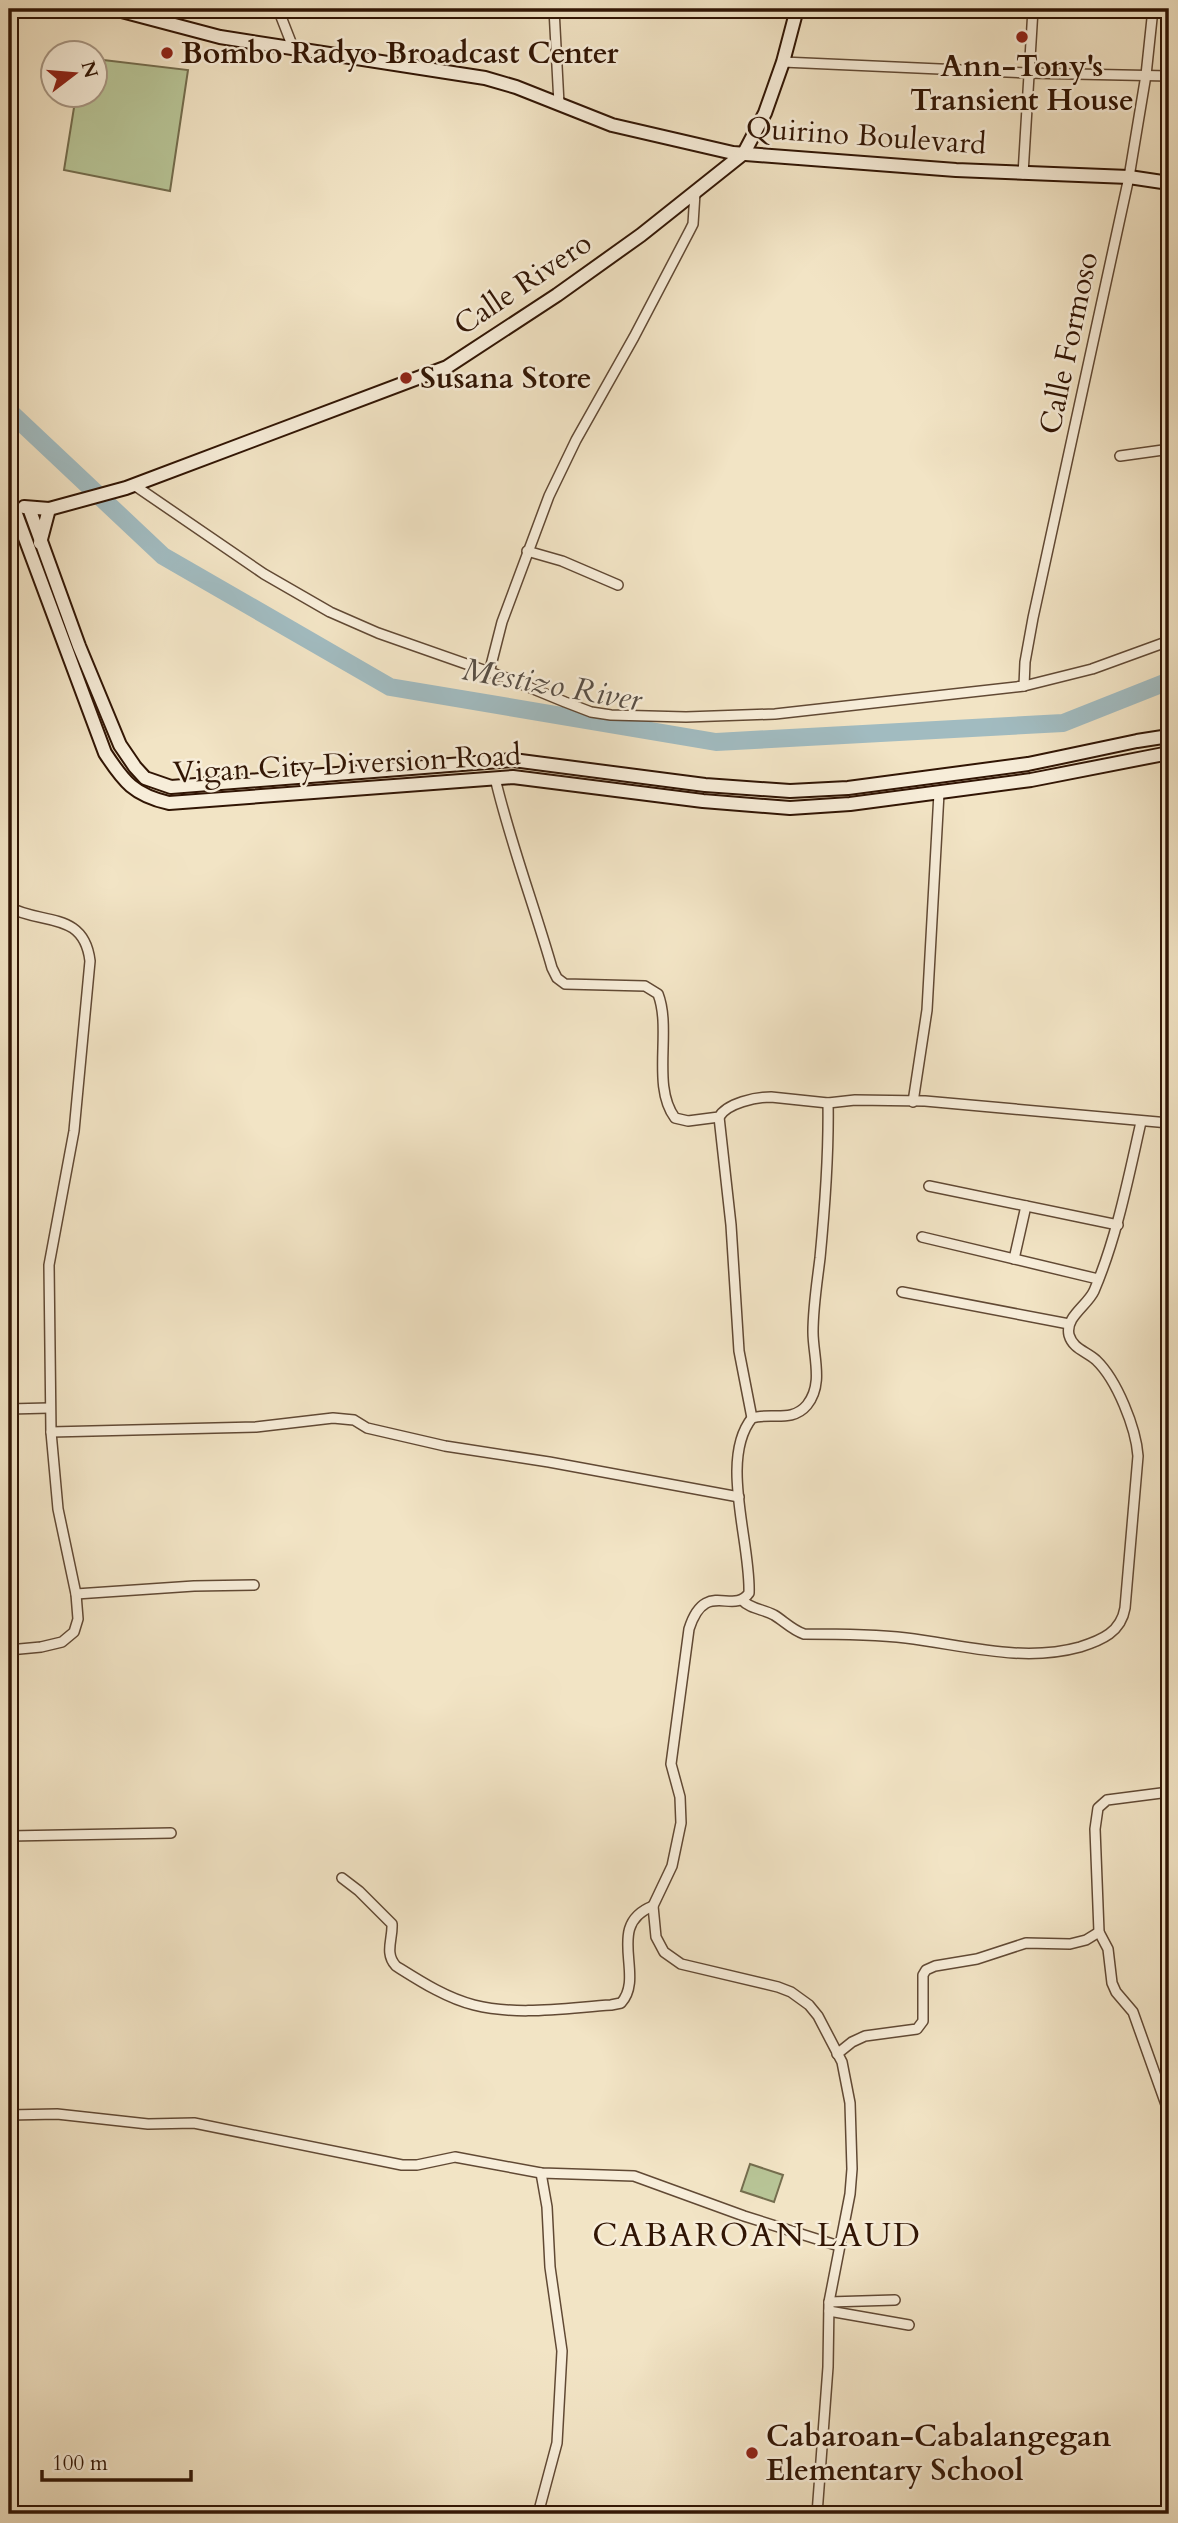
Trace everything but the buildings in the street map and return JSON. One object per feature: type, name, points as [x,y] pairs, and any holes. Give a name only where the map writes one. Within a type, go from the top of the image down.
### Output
[{"type":"main road","name":"Quirino Boulevard","points":[[114,9],[220,37],[485,78],[612,124],[733,153],[1023,174],[1129,177],[1169,183]]},
{"type":"main road","name":"Calle Rivero","points":[[10,509],[52,508],[130,487],[447,368],[603,262],[744,153],[765,113],[783,62],[797,9]]},
{"type":"main road","name":"Vigan City Diversion Road","points":[[29,508],[79,646],[120,745],[145,778],[171,787],[513,760],[705,785],[790,791],[848,788],[953,775],[1028,764],[1169,736]]},
{"type":"main road","points":[[40,543],[52,508]]},
{"type":"main road","name":"Vigan City Diversion Road","points":[[10,509],[26,541],[105,753],[122,778],[136,792],[169,803],[513,777],[703,801],[790,808],[849,804],[1031,780],[1169,753]]},
{"type":"main road","points":[[953,775],[956,790]]},
{"type":"main road","points":[[316,776],[317,793]]},
{"type":"street","points":[[278,9],[294,50]]},
{"type":"street","points":[[554,9],[559,104]]},
{"type":"street","points":[[1023,174],[1033,9]]},
{"type":"street","name":"Calle Formoso","points":[[1024,686],[1025,662],[1033,618],[1129,177],[1146,75],[1153,9]]},
{"type":"street","points":[[783,62],[1028,73],[1169,76]]},
{"type":"street","points":[[489,673],[502,622],[549,496],[576,440],[635,337],[690,230],[695,193]]},
{"type":"street","points":[[1120,456],[1163,450],[1169,452]]},
{"type":"street","points":[[130,487],[264,574],[330,611],[378,633],[591,712],[611,715],[652,717],[775,714],[1024,686],[1092,669],[1169,641]]},
{"type":"street","points":[[527,551],[562,561],[618,585]]},
{"type":"street","points":[[495,778],[503,814],[557,978],[565,984],[645,986],[654,989],[661,1000],[667,1104],[675,1118],[682,1121],[719,1117],[728,1109],[762,1097],[828,1103],[855,1100],[1011,1108],[1169,1123]]},
{"type":"street","points":[[913,1102],[928,1010],[939,793]]},
{"type":"street","points":[[9,907],[70,925],[83,939],[90,961],[74,1131],[49,1265],[49,1408],[58,1509],[76,1594],[77,1626],[69,1638],[41,1647],[9,1650]]},
{"type":"street","points":[[752,1418],[797,1413],[805,1408],[815,1390],[813,1319],[825,1198],[828,1103]]},
{"type":"street","points":[[719,1117],[731,1225],[740,1359],[752,1418],[736,1464],[749,1589],[742,1600],[711,1601],[703,1604],[689,1629],[671,1765],[680,1797],[681,1824],[672,1866],[653,1906],[656,1937],[664,1952],[672,1959],[699,1969],[778,1987],[799,1997],[814,2010],[845,2072],[850,2103],[852,2169],[850,2194],[829,2306],[828,2367],[817,2514]]},
{"type":"street","points":[[742,1600],[804,1634],[904,1637],[1012,1654],[1066,1651],[1090,1644],[1112,1633],[1119,1626],[1125,1608],[1138,1448],[1115,1390],[1097,1361],[1072,1342],[1069,1324],[1092,1294],[1118,1225],[1141,1122]]},
{"type":"street","points":[[929,1186],[1118,1225]]},
{"type":"street","points":[[1014,1259],[1026,1206]]},
{"type":"street","points":[[922,1237],[1098,1279]]},
{"type":"street","points":[[902,1292],[1069,1324]]},
{"type":"street","points":[[9,1409],[49,1408]]},
{"type":"street","points":[[51,1432],[256,1427],[333,1418],[354,1420],[368,1428],[445,1446],[739,1497]]},
{"type":"street","points":[[76,1594],[254,1585]]},
{"type":"street","points":[[1169,1792],[1107,1800],[1098,1808],[1095,1829],[1099,1932],[1108,1949],[1114,1988],[1133,2012],[1169,2113]]},
{"type":"street","points":[[9,1836],[170,1833]]},
{"type":"street","points":[[342,1878],[393,1924],[389,1952],[393,1964],[452,1997],[487,2007],[535,2010],[611,2006],[621,2003],[627,1994],[629,1983],[628,1934],[638,1913],[653,1906]]},
{"type":"street","points":[[837,2054],[865,2036],[917,2029],[923,2021],[923,1975],[930,1968],[976,1959],[1026,1943],[1080,1942],[1099,1932]]},
{"type":"street","points":[[9,2115],[57,2114],[148,2124],[194,2123],[402,2165],[417,2165],[455,2157],[541,2173],[634,2176],[744,2216],[839,2246]]},
{"type":"street","points":[[538,2514],[557,2443],[562,2351],[541,2173]]},
{"type":"street","points":[[829,2306],[894,2300]]},
{"type":"street","points":[[829,2306],[909,2325]]},
{"type":"green space","points":[[108,61],[188,70],[170,191],[64,170],[74,108],[108,108]]},
{"type":"green space","points":[[750,2164],[783,2175],[774,2202],[741,2191]]},
{"type":"waterway","name":"Mestizo River","points":[[9,411],[163,556],[390,687],[716,742],[1063,723],[1169,681]]},
{"type":"place","name":"Ann-Tony's Transient House","points":[[1022,37]]},
{"type":"place","name":"Bombo Radyo Broadcast Center","points":[[167,53]]},
{"type":"place","name":"Susana Store","points":[[406,378]]},
{"type":"place","name":"Cabaroan-Cabalangegan Elementary School","points":[[752,2453]]},
{"type":"district","name":"CABAROAN LAUD","points":[[757,2235]]}]
